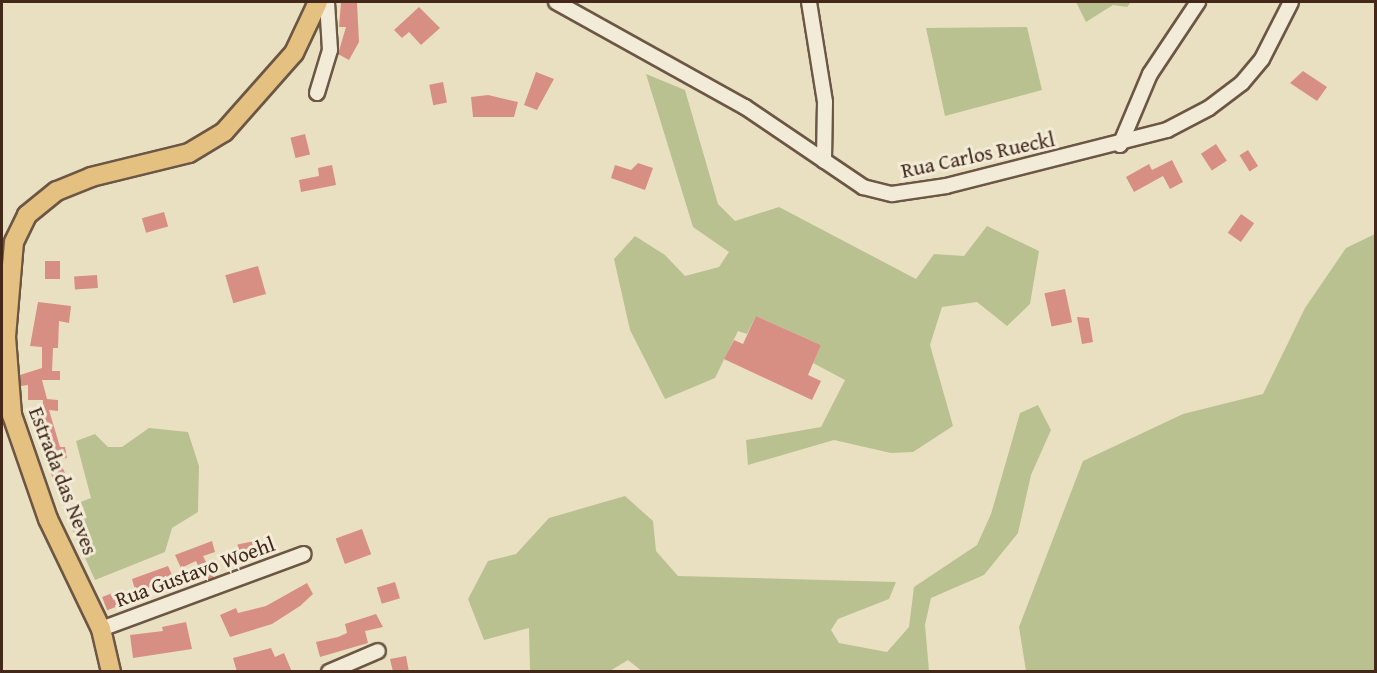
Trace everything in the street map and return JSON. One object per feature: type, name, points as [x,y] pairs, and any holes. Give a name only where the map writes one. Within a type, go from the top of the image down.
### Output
[{"type":"main road","name":"Estrada das Neves","points":[[111,672],[101,629],[59,544],[26,459],[12,415],[4,349],[11,255],[27,214],[80,181],[178,158],[214,140],[282,70],[308,31],[318,2]]},
{"type":"street","points":[[317,93],[330,50],[327,2]]},
{"type":"street","name":"Rua Carlos Rueckl","points":[[556,2],[745,107],[863,187],[899,194],[1120,144],[1167,130],[1228,96],[1262,59],[1291,2]]},
{"type":"street","points":[[809,2],[825,102],[824,161]]},
{"type":"street","points":[[1120,144],[1150,74],[1198,2]]},
{"type":"street","name":"Rua Gustavo Woehl","points":[[101,629],[304,554]]},
{"type":"street","points":[[329,672],[378,651]]},
{"type":"green space","points":[[1076,2],[1131,2],[1127,7],[1113,5],[1086,22]]},
{"type":"green space","points":[[1027,27],[1042,90],[945,116],[926,28]]},
{"type":"green space","points":[[646,74],[685,90],[718,204],[735,221],[779,207],[916,279],[934,254],[964,256],[987,226],[1039,251],[1030,304],[1007,326],[977,302],[942,307],[930,345],[953,426],[913,452],[891,453],[834,440],[748,465],[746,440],[821,427],[845,380],[813,363],[821,345],[756,316],[747,334],[738,331],[715,378],[665,399],[630,330],[614,259],[635,236],[665,255],[685,276],[719,267],[729,252],[693,227]]},
{"type":"green space","points":[[1375,234],[1375,671],[1026,671],[1019,627],[1083,461],[1183,414],[1263,394],[1305,308],[1346,248]]},
{"type":"green space","points":[[1038,405],[1051,430],[1031,475],[1018,533],[984,575],[931,598],[925,625],[929,671],[643,672],[628,660],[610,671],[530,671],[529,628],[484,640],[468,599],[488,561],[516,554],[549,518],[625,496],[653,521],[656,551],[678,576],[896,582],[889,599],[838,619],[831,630],[839,643],[887,652],[909,627],[914,587],[977,545],[991,514],[1020,413]]},
{"type":"green space","points":[[149,428],[188,432],[199,466],[198,512],[172,528],[165,552],[95,580],[63,509],[91,498],[76,441],[95,434],[108,447],[122,447]]},
{"type":"building","points":[[341,2],[357,2],[359,42],[349,60],[338,54],[346,27],[339,27]]},
{"type":"building","points":[[419,7],[440,28],[421,45],[409,32],[402,38],[394,30]]},
{"type":"building","points":[[1303,71],[1327,87],[1317,101],[1290,83]]},
{"type":"building","points":[[536,72],[554,79],[537,110],[524,105]]},
{"type":"building","points":[[443,82],[447,103],[433,105],[429,85]]},
{"type":"building","points":[[488,95],[518,102],[514,117],[473,117],[471,97]]},
{"type":"building","points":[[305,134],[310,154],[296,158],[290,138]]},
{"type":"building","points":[[1216,144],[1227,161],[1212,171],[1201,154]]},
{"type":"building","points":[[1248,150],[1258,166],[1250,171],[1240,155]]},
{"type":"building","points":[[1172,160],[1183,182],[1170,189],[1163,176],[1134,192],[1126,177],[1149,164],[1152,170]]},
{"type":"building","points":[[638,163],[653,168],[645,190],[611,178],[615,165],[631,170]]},
{"type":"building","points":[[332,165],[336,185],[301,192],[299,180],[319,176],[318,168]]},
{"type":"building","points":[[164,212],[168,226],[146,233],[142,218]]},
{"type":"building","points":[[1241,214],[1254,223],[1241,242],[1228,233]]},
{"type":"building","points":[[45,261],[60,261],[60,279],[45,279]]},
{"type":"building","points":[[258,266],[266,294],[233,303],[225,275]]},
{"type":"building","points":[[97,275],[98,288],[75,290],[74,277]]},
{"type":"building","points":[[1065,289],[1072,322],[1052,327],[1044,293]]},
{"type":"building","points":[[38,302],[71,306],[69,323],[59,321],[58,348],[53,348],[52,371],[60,371],[60,380],[42,380],[47,399],[58,400],[58,411],[49,410],[60,447],[65,447],[67,458],[59,459],[72,490],[60,495],[51,474],[41,424],[43,400],[28,400],[28,385],[21,386],[20,375],[42,368],[42,347],[30,346]]},
{"type":"building","points":[[756,316],[821,345],[808,375],[821,381],[812,400],[724,359],[734,340],[743,344]]},
{"type":"building","points":[[1077,317],[1089,318],[1093,342],[1082,344]]},
{"type":"building","points":[[362,529],[371,554],[345,564],[336,539]]},
{"type":"building","points":[[259,540],[262,554],[240,558],[237,545]]},
{"type":"building","points":[[212,541],[215,552],[203,556],[214,578],[205,581],[196,561],[181,568],[175,555]]},
{"type":"building","points":[[168,566],[173,577],[136,593],[132,579]]},
{"type":"building","points":[[395,582],[400,598],[382,604],[377,588]]},
{"type":"building","points":[[307,583],[313,594],[300,606],[272,624],[230,637],[220,615],[236,608],[238,613],[266,606]]},
{"type":"building","points":[[118,591],[123,604],[107,610],[102,597]]},
{"type":"building","points":[[376,614],[383,627],[365,631],[368,643],[320,657],[316,642],[347,633],[345,624]]},
{"type":"building","points":[[186,622],[192,649],[133,658],[130,635],[163,631],[162,627]]},
{"type":"building","points":[[271,648],[275,657],[284,653],[292,672],[237,672],[233,658]]},
{"type":"building","points":[[406,656],[409,672],[393,672],[390,659]]}]
